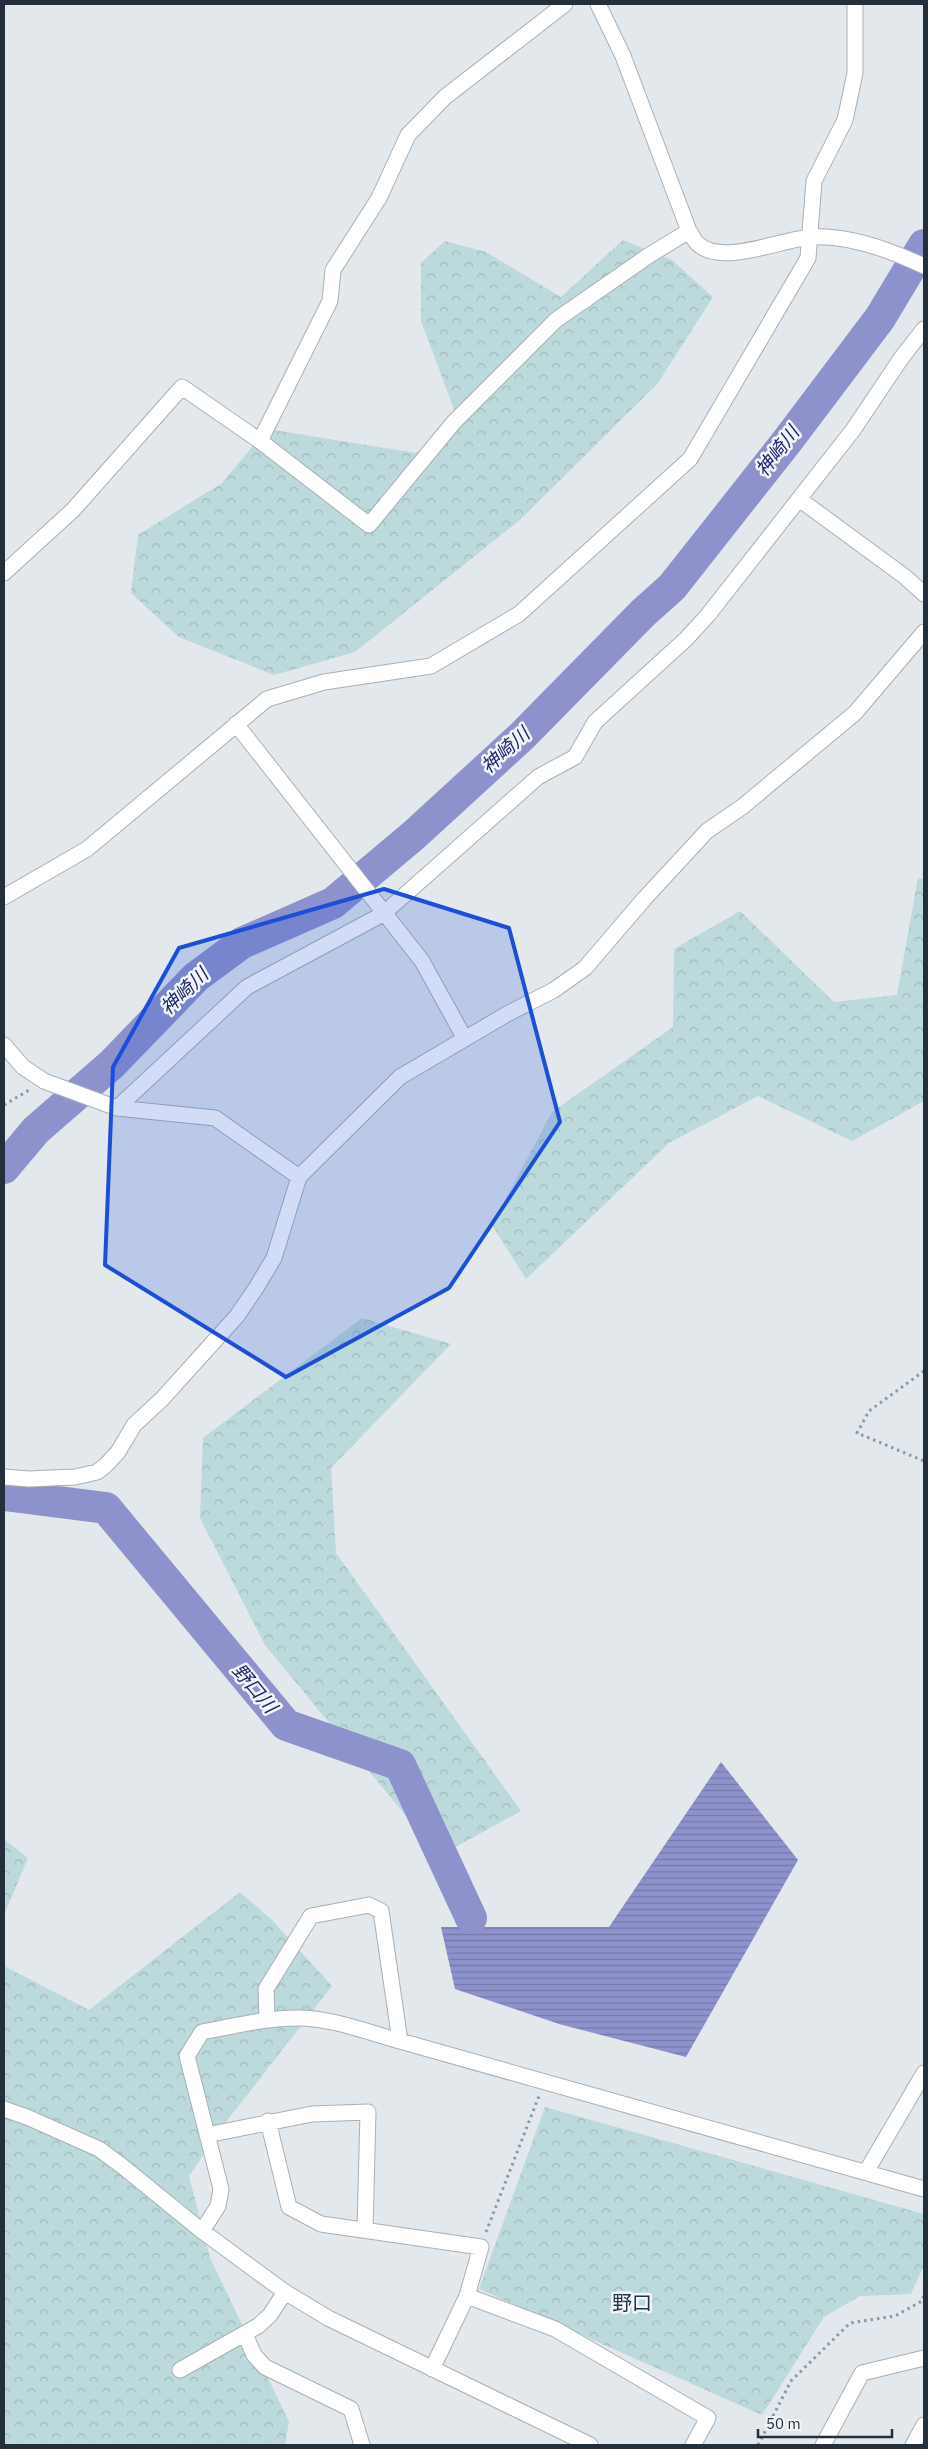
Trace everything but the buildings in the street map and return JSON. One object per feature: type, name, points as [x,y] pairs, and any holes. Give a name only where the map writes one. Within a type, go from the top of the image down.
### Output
[{"type":"street","points":[[260,441],[330,301],[333,270],[379,198],[408,135],[445,97],[565,4]]},
{"type":"street","points":[[598,4],[623,56],[689,231],[698,244],[712,252],[729,253],[810,237],[854,241],[892,251],[924,266]]},
{"type":"street","points":[[4,897],[87,849],[267,699],[324,682],[431,666],[519,614],[690,459],[798,278],[808,258],[814,181],[845,120],[855,72],[855,4]]},
{"type":"street","points":[[4,573],[74,510],[182,387],[260,441],[369,525],[454,422],[556,320],[648,256],[689,231]]},
{"type":"street","points":[[117,1108],[247,987],[383,914],[538,777],[575,757],[595,722],[686,639],[708,616],[853,430],[902,357],[924,329]]},
{"type":"street","points":[[799,499],[904,576],[924,594]]},
{"type":"street","points":[[4,1477],[29,1479],[74,1477],[97,1472],[106,1464],[118,1452],[134,1425],[162,1400],[237,1316],[256,1288],[274,1258],[299,1177],[400,1077],[554,990],[586,968],[651,891],[707,832],[742,807],[855,713],[924,632]]},
{"type":"street","points":[[236,724],[383,914],[422,961],[465,1039]]},
{"type":"street","points":[[4,1045],[23,1067],[44,1081],[117,1108],[214,1118],[299,1177]]},
{"type":"street","points":[[267,2020],[266,1989],[311,1916],[369,1905],[381,1911],[400,2041]]},
{"type":"street","points":[[202,2231],[218,2206],[222,2189],[187,2056],[202,2032],[267,2020],[298,2018],[322,2020],[400,2041],[924,2189]]},
{"type":"street","points":[[866,2172],[924,2073]]},
{"type":"street","points":[[4,2109],[27,2117],[99,2150],[122,2166],[202,2231],[285,2292],[328,2318],[590,2445]]},
{"type":"street","points":[[207,2135],[268,2121],[312,2114],[368,2112],[365,2230]]},
{"type":"street","points":[[268,2121],[288,2207],[321,2224],[481,2247],[467,2296],[432,2369]]},
{"type":"street","points":[[180,2370],[245,2334],[270,2315],[285,2292]]},
{"type":"street","points":[[467,2296],[555,2329],[708,2418],[693,2445]]},
{"type":"street","points":[[245,2334],[254,2355],[265,2367],[351,2409],[362,2445]]},
{"type":"street","points":[[823,2445],[862,2373],[924,2358]]},
{"type":"street","points":[[913,2445],[924,2425]]},
{"type":"path","points":[[4,1105],[44,1081]]},
{"type":"path","points":[[924,1371],[869,1411],[857,1433],[924,1462]]},
{"type":"path","points":[[481,2247],[538,2096],[548,2099]]},
{"type":"path","points":[[758,2445],[791,2381],[850,2323],[895,2316],[922,2301],[924,2295]]},
{"type":"highlighted area","points":[[384,889],[509,928],[560,1122],[449,1288],[286,1377],[105,1265],[113,1067],[179,948]]},
{"type":"green space","points":[[623,240],[672,260],[713,297],[658,383],[521,519],[355,652],[274,675],[179,637],[131,593],[138,535],[222,483],[267,429],[416,453],[457,417],[421,321],[421,263],[445,241],[486,252],[561,297]]},
{"type":"green space","points":[[918,878],[924,879],[924,1101],[852,1141],[758,1096],[669,1143],[526,1279],[492,1225],[552,1112],[673,1027],[674,949],[740,911],[834,1002],[897,995]]},
{"type":"green space","points":[[362,1318],[451,1344],[331,1468],[336,1553],[521,1811],[439,1856],[265,1645],[200,1518],[203,1438]]},
{"type":"green space","points":[[4,1839],[28,1858],[4,1915]]},
{"type":"green space","points":[[240,1892],[272,1920],[332,1986],[229,2118],[189,2176],[210,2258],[289,2422],[285,2445],[4,2445],[4,1966],[89,2010]]},
{"type":"green space","points":[[545,2107],[924,2214],[924,2265],[911,2294],[860,2296],[824,2317],[762,2415],[479,2289]]},
{"type":"water","points":[[721,1762],[798,1860],[686,2057],[559,2024],[455,1989],[441,1927],[609,1927]]},
{"type":"waterway","name":"神崎川","points":[[4,1168],[36,1130],[112,1064],[196,977],[242,943],[333,903],[414,835],[522,736],[643,613],[672,587],[788,440],[880,318],[924,245]]},
{"type":"waterway","name":"野口川","points":[[4,1495],[106,1508],[286,1725],[400,1765],[471,1918]]},
{"type":"district","name":"野口","points":[[632,2302]]}]
